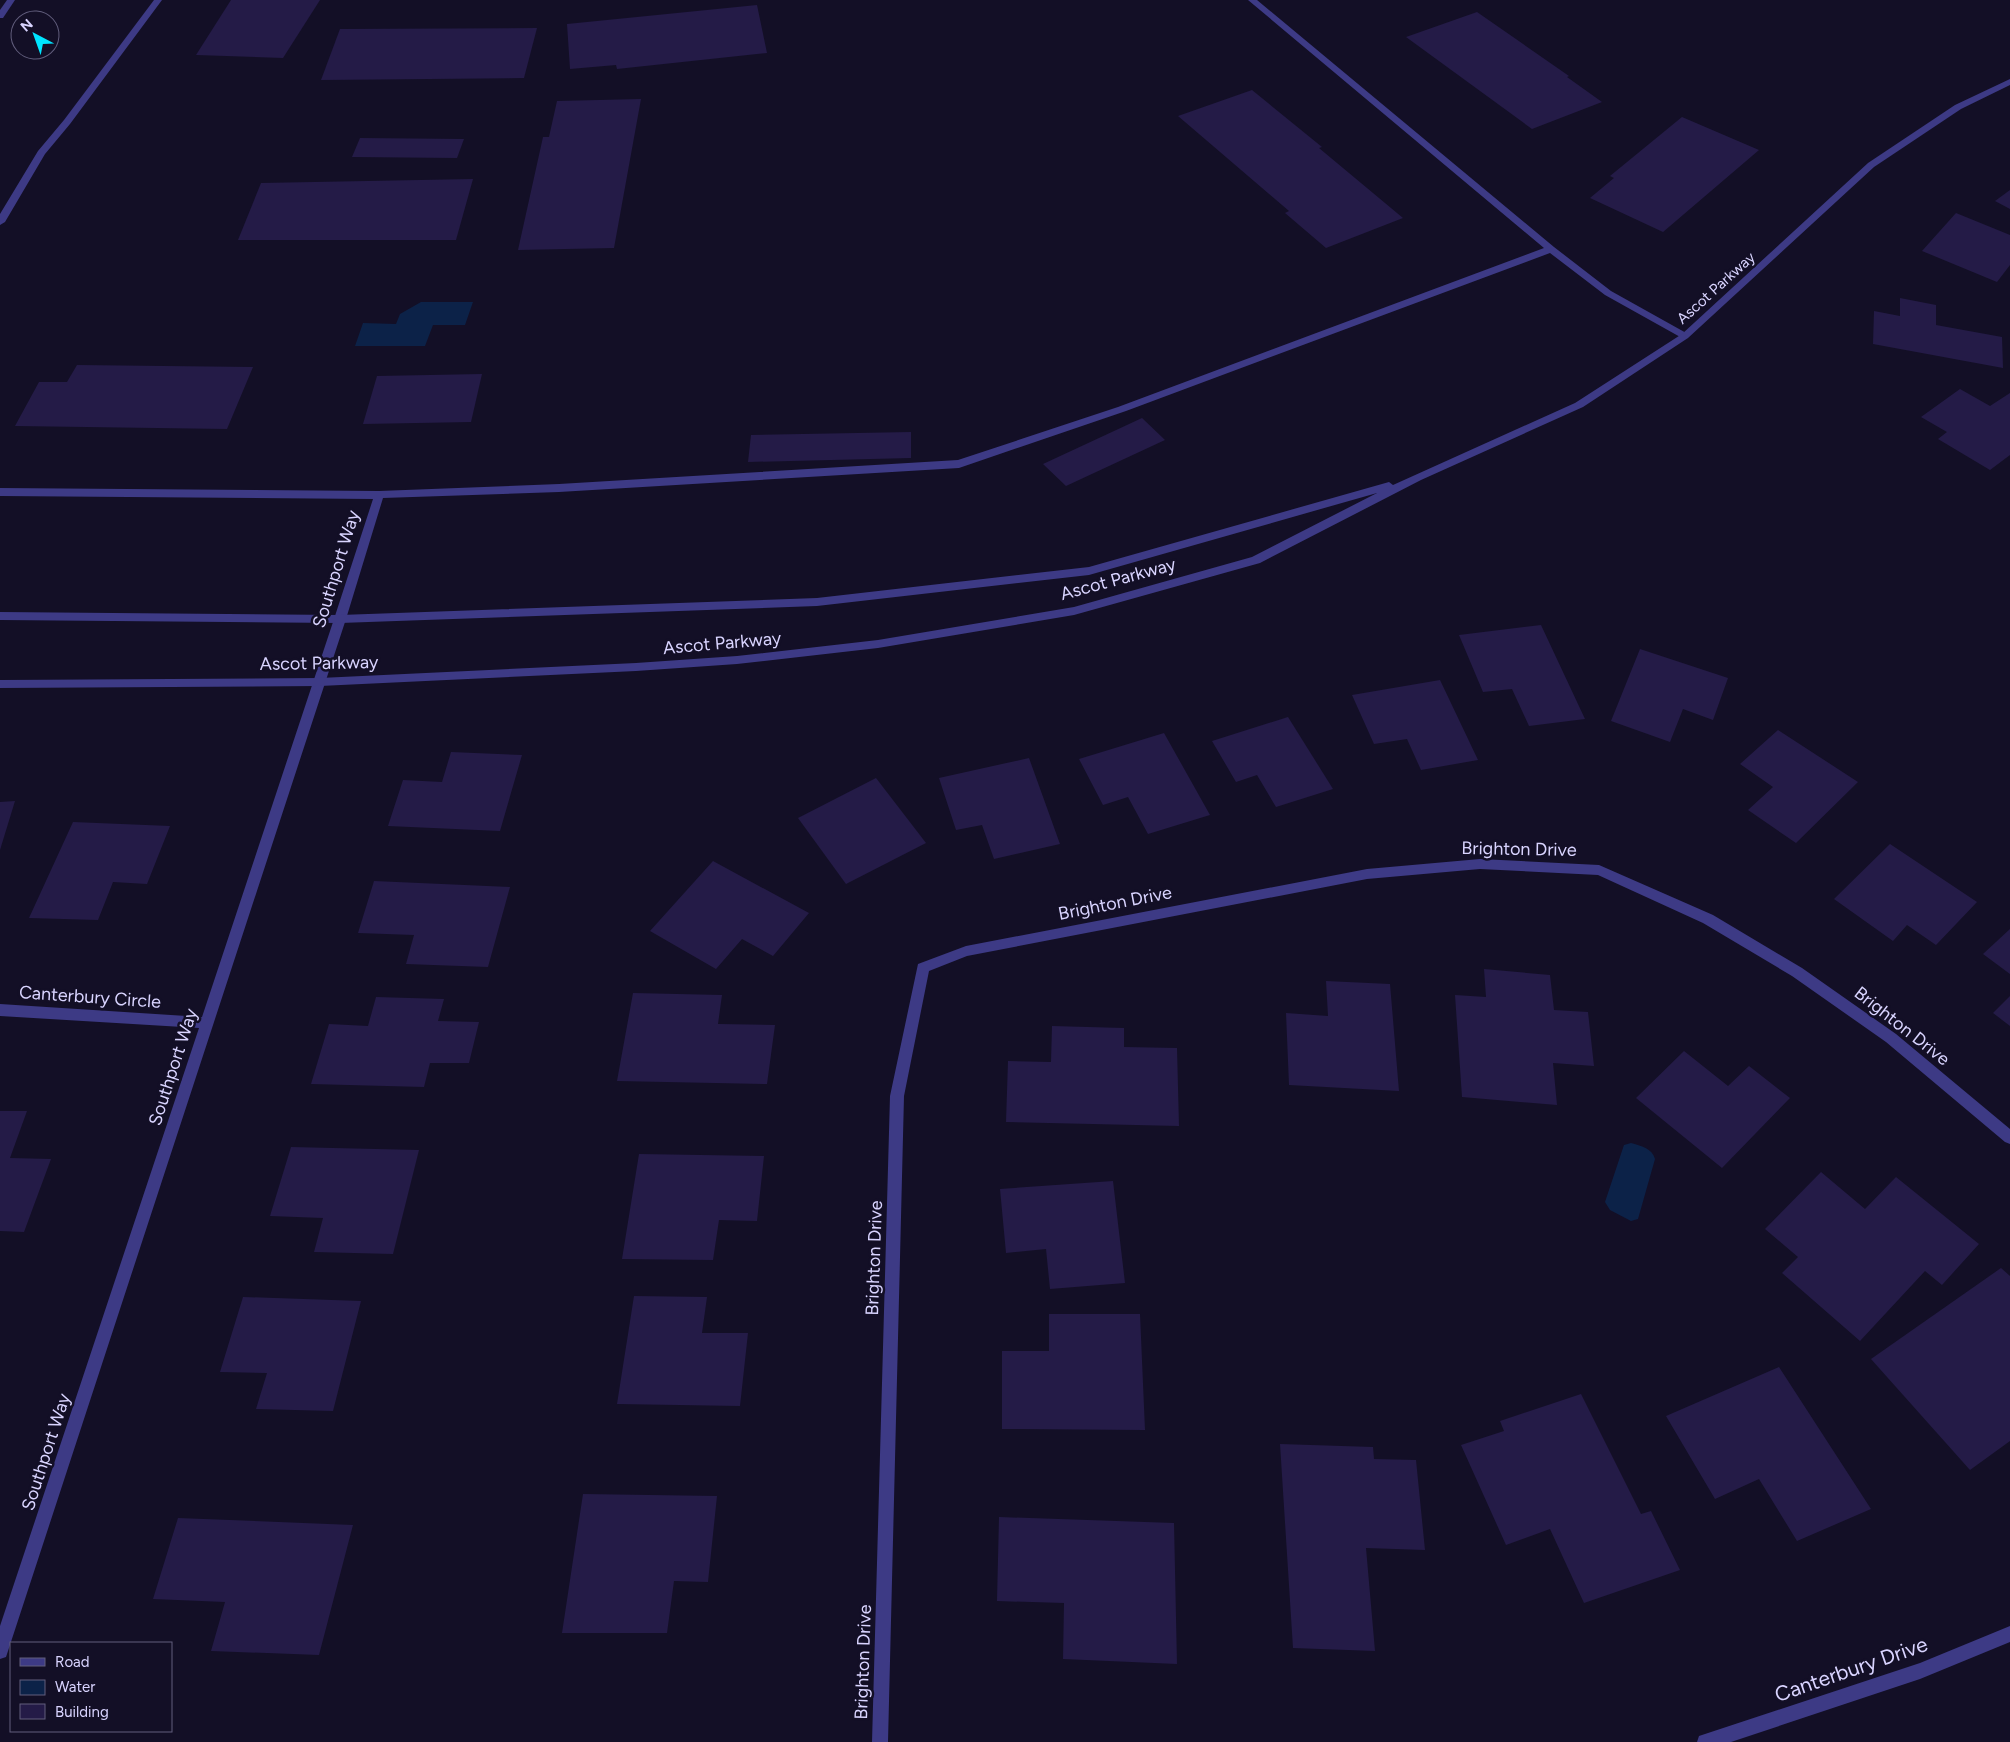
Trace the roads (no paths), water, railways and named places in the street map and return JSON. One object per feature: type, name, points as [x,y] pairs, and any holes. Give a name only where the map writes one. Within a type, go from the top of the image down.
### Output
[{"type":"street","points":[[0,16],[11,0]]},
{"type":"street","points":[[0,222],[41,153],[67,122],[158,0]]},
{"type":"street","points":[[1252,0],[1551,249],[1608,293],[1685,336]]},
{"type":"street","name":"Ascot Parkway","points":[[0,684],[320,682],[636,667],[738,660],[878,644],[1074,611],[1256,560],[1418,477],[1578,405],[1685,336],[1871,165],[1958,107],[2010,82]]},
{"type":"street","points":[[0,492],[379,495],[559,488],[959,464],[1131,405],[1551,249]]},
{"type":"street","name":"Ascot Parkway","points":[[0,616],[340,618],[816,602],[1089,571],[1418,477]]},
{"type":"street","name":"Southport Way","points":[[0,1651],[320,682],[379,495]]},
{"type":"street","name":"Brighton Drive","points":[[880,1742],[897,1096],[923,968],[966,951],[1367,874],[1480,864],[1599,870],[1708,919],[1797,972],[1892,1038],[2010,1138]]},
{"type":"street","name":"Canterbury Circle","points":[[0,1010],[208,1023]]},
{"type":"street","name":"Canterbury Drive","points":[[1704,1742],[1920,1671],[2010,1634]]},
{"type":"water","points":[[421,302],[473,302],[465,325],[433,325],[425,346],[355,346],[363,323],[396,324],[400,314]]},
{"type":"water","points":[[1631,1143],[1649,1150],[1655,1159],[1638,1219],[1631,1221],[1610,1210],[1605,1202],[1624,1145]]}]
